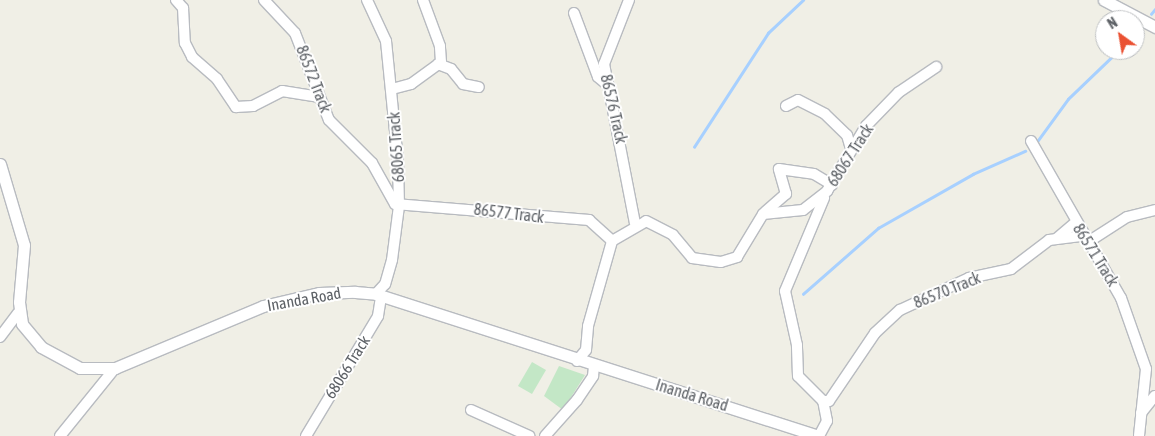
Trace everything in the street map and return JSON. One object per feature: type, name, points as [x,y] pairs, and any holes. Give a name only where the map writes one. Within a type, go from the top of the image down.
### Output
[{"type":"street","points":[[176,0],[182,8],[185,42],[192,57],[217,79],[236,107],[253,106],[282,91],[320,96]]},
{"type":"street","name":"86572 Track","points":[[264,0],[295,33],[329,120],[372,164],[399,206]]},
{"type":"street","name":"68065 Track","points":[[367,0],[383,32],[392,90],[399,206],[389,272],[378,295]]},
{"type":"street","points":[[392,90],[411,84],[438,64],[440,46],[423,0]]},
{"type":"street","name":"86576 Track","points":[[629,0],[604,64],[635,223]]},
{"type":"street","points":[[1104,0],[1155,27]]},
{"type":"street","points":[[574,13],[598,77],[610,87]]},
{"type":"street","points":[[438,64],[451,69],[463,84],[479,87]]},
{"type":"street","name":"68067 Track","points":[[765,212],[803,210],[830,188],[851,149],[899,92],[936,67]]},
{"type":"street","points":[[786,106],[798,100],[825,114],[848,135],[851,149]]},
{"type":"street","name":"86571 Track","points":[[1031,141],[1076,223],[1116,285],[1143,362],[1139,436]]},
{"type":"street","points":[[0,164],[24,245],[18,313],[0,337]]},
{"type":"street","points":[[577,361],[586,350],[588,326],[612,241],[635,223],[646,220],[665,230],[692,258],[721,262],[743,252],[765,212],[786,194],[779,170],[814,174],[830,188],[785,290],[797,345],[798,376],[823,401],[826,421],[818,436]]},
{"type":"street","name":"86577 Track","points":[[399,206],[420,203],[589,220],[612,241]]},
{"type":"street","name":"86570 Track","points":[[823,401],[829,401],[875,333],[900,310],[969,278],[1011,269],[1056,239],[1086,239],[1127,217],[1155,210]]},
{"type":"street","points":[[1056,239],[1076,223]]},
{"type":"street","name":"Inanda Road","points":[[18,313],[30,337],[55,357],[80,368],[116,368],[263,306],[325,292],[378,295],[577,361],[818,436]]},
{"type":"street","name":"68066 Track","points":[[306,436],[378,316],[378,295]]},
{"type":"street","points":[[545,436],[564,417],[593,376],[594,366]]},
{"type":"street","points":[[60,436],[116,368]]},
{"type":"street","points":[[1141,413],[1155,396]]},
{"type":"street","points":[[471,410],[529,436]]},
{"type":"green space","points":[[532,362],[546,370],[532,394],[518,386]]},
{"type":"green space","points":[[559,366],[585,375],[563,410],[544,396]]},
{"type":"waterway","points":[[694,147],[768,33],[803,0]]},
{"type":"waterway","points":[[1151,14],[1155,9]]},
{"type":"waterway","points":[[1036,143],[1068,99],[1109,60]]},
{"type":"waterway","points":[[803,294],[878,228],[973,174],[1025,151]]}]
